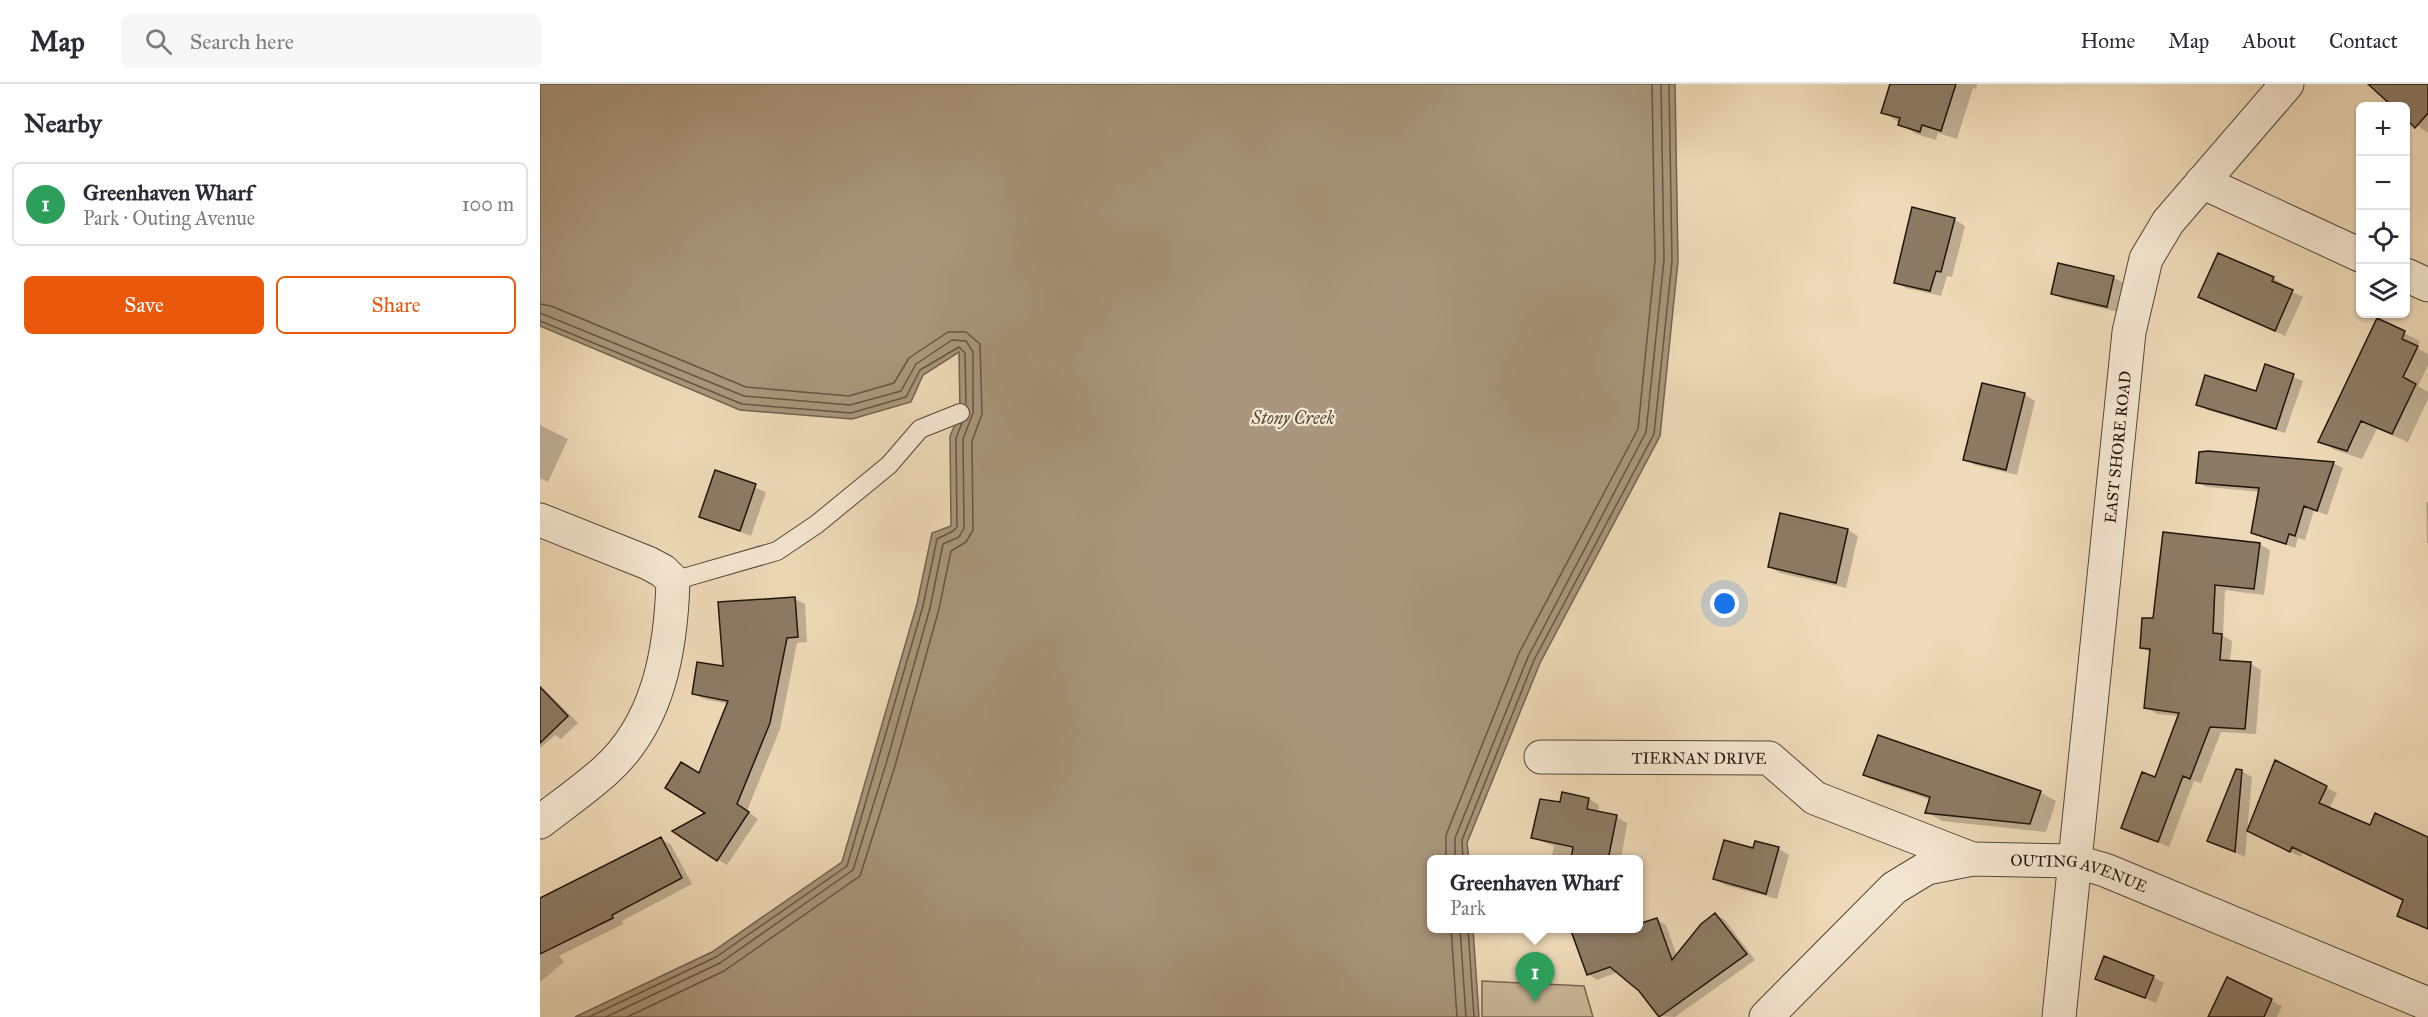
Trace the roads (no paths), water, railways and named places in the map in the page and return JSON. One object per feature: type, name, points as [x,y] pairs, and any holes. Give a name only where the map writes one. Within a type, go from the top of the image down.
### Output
[{"type":"street","name":"EAST SHORE ROAD","points":[[2059,1017],[2129,332],[2146,259],[2168,222],[2287,84]]},
{"type":"street","points":[[2202,182],[2356,253]]},
{"type":"street","points":[[2410,277],[2428,285]]},
{"type":"street","points":[[540,520],[648,563],[663,571],[673,581],[672,608],[660,684],[644,723],[627,748],[607,770],[540,822]]},
{"type":"street","name":"TIERNAN DRIVE","points":[[1541,757],[1769,758],[1815,798],[1972,860]]},
{"type":"street","name":"OUTING AVENUE","points":[[1766,1017],[1894,888],[1927,868],[1972,860],[2074,861],[2105,870],[2428,1004]]},
{"type":"lane","points":[[673,581],[777,551],[817,524],[889,465],[920,429],[960,413]]},
{"type":"water","name":"Stony Creek","points":[[540,84],[1675,84],[1678,261],[1660,436],[1540,663],[1467,843],[1468,855],[1427,855],[1427,933],[1473,933],[1479,1017],[575,1017],[712,952],[842,862],[917,604],[932,533],[951,526],[950,436],[960,413],[959,352],[923,375],[911,402],[852,419],[740,410],[540,326]]},
{"type":"place","name":"Greenhaven Wharf","points":[[1535,1002]]}]
